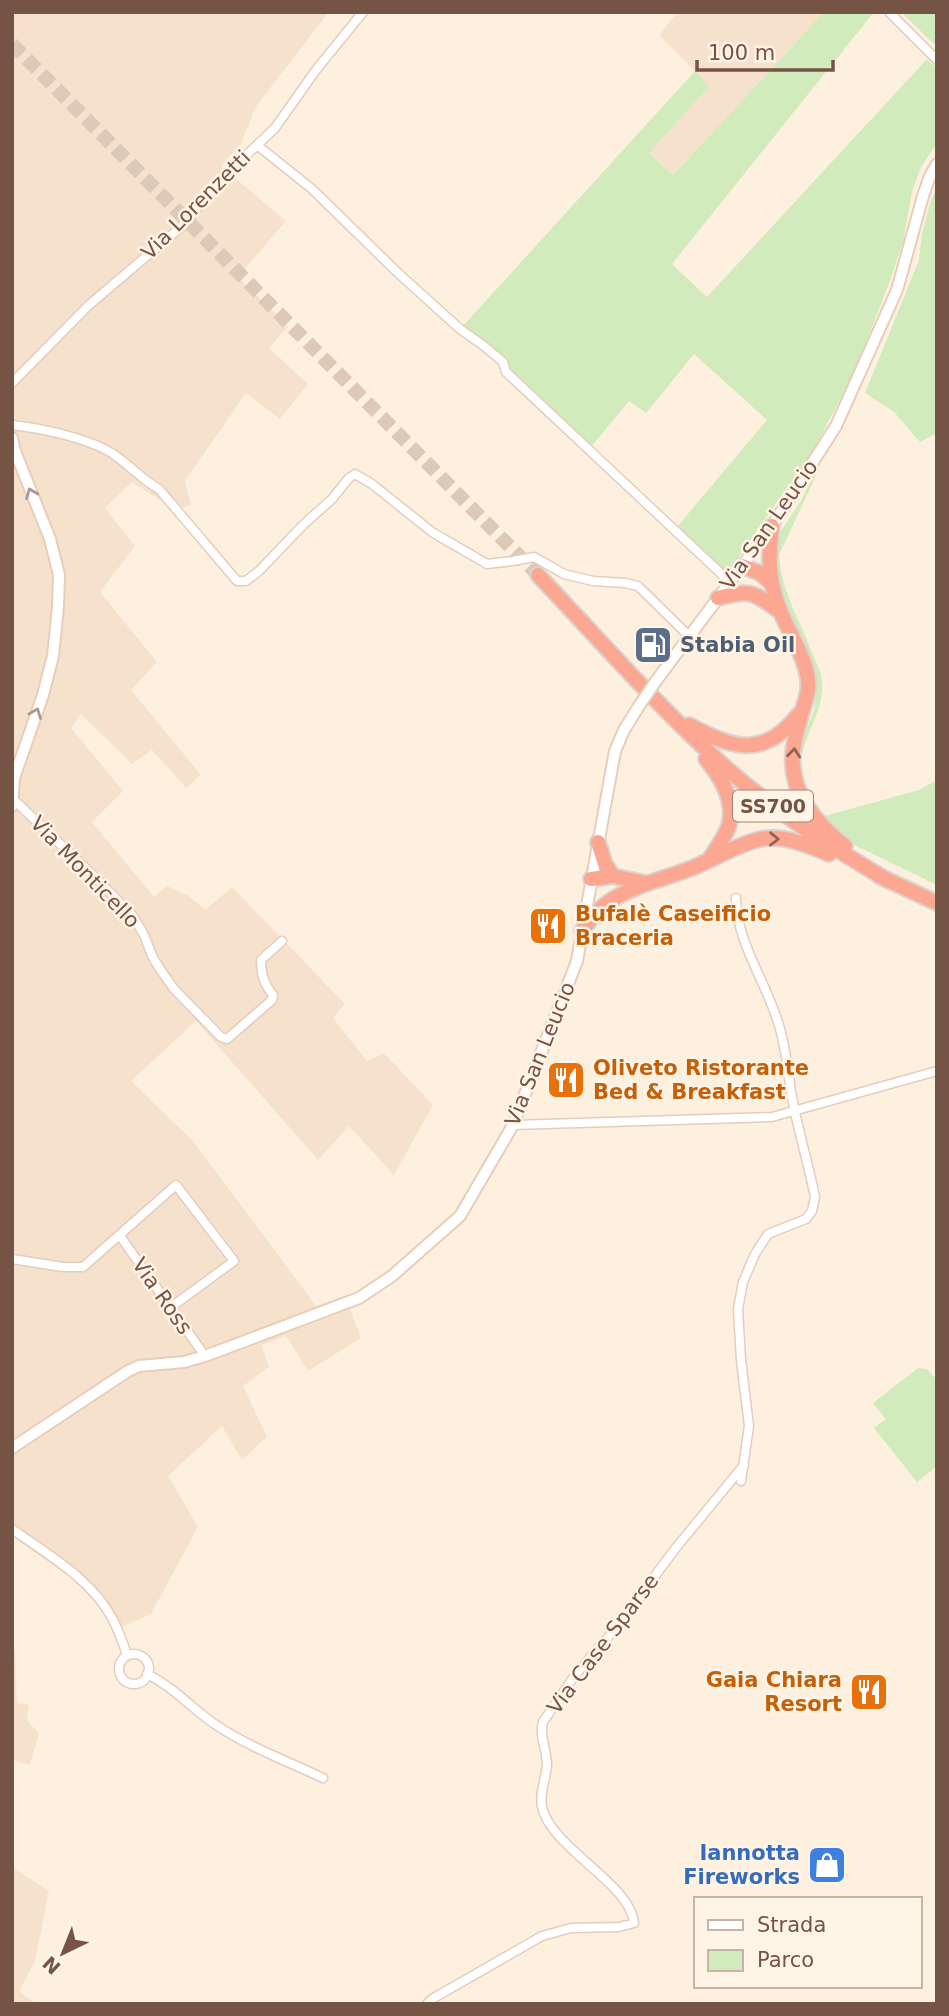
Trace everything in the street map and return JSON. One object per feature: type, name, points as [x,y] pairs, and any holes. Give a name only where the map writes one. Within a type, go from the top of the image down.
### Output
[{"type":"highway","name":"SS700","points":[[772,526],[768,558],[771,583],[780,612],[801,653],[809,691],[793,752],[793,771],[798,791],[825,831],[887,880]]},
{"type":"highway","name":"SS700","points":[[742,566],[747,583],[754,593],[780,612]]},
{"type":"highway","points":[[742,566],[760,573],[771,583]]},
{"type":"highway","name":"SS700","points":[[538,576],[714,758],[781,813],[819,840],[887,880]]},
{"type":"highway","points":[[718,598],[738,593],[754,593]]},
{"type":"highway","name":"SS700","points":[[672,717],[728,744],[750,746],[772,739],[788,728],[803,709]]},
{"type":"highway","name":"SS700","points":[[672,717],[714,769],[726,789],[730,807],[729,826],[710,859]]},
{"type":"highway","name":"SS700","points":[[582,931],[600,910],[618,896],[761,839],[786,839],[813,847],[937,903]]},
{"type":"highway","points":[[598,842],[605,864],[613,876]]},
{"type":"highway","points":[[592,879],[613,876],[645,883]]},
{"type":"highway","points":[[592,879],[603,891],[618,896]]},
{"type":"street","name":"Via Lorenzetti","points":[[12,383],[89,305],[181,226],[219,181],[275,128],[363,12]]},
{"type":"street","points":[[889,12],[937,60]]},
{"type":"street","points":[[257,145],[312,189],[460,329],[503,362],[506,372],[730,582]]},
{"type":"street","name":"Via San Leucio","points":[[12,1448],[139,1366],[184,1362],[205,1356],[359,1297],[392,1276],[460,1216],[513,1125],[577,961],[615,751],[624,730],[656,681],[772,526],[836,426],[897,289],[923,196],[937,164]]},
{"type":"street","points":[[12,425],[92,443],[114,454],[159,489],[237,581],[246,581],[259,571],[355,474],[372,484],[432,532],[486,564],[534,557],[564,574],[593,581],[638,586],[689,636]]},
{"type":"street","points":[[12,438],[50,539],[59,575],[53,656],[43,695],[13,777],[12,806]]},
{"type":"street","name":"Via Monticello","points":[[13,799],[133,916],[162,972],[174,989],[221,1037],[227,1039],[272,1000],[274,995],[265,986],[261,960],[282,940]]},
{"type":"street","points":[[736,898],[736,911],[745,942],[767,990],[780,1029],[815,1197],[812,1212],[806,1219],[768,1234],[755,1254],[743,1282],[738,1309],[749,1426],[741,1481]]},
{"type":"street","points":[[513,1125],[772,1117],[937,1071]]},
{"type":"street","points":[[12,1259],[63,1267],[83,1267],[176,1185],[234,1261],[170,1308]]},
{"type":"street","name":"Via Ross","points":[[120,1236],[205,1356]]},
{"type":"street","name":"Via Case Sparse","points":[[427,2004],[542,1936],[571,1928],[619,1927],[634,1923],[630,1909],[622,1897],[547,1819],[541,1797],[547,1759],[541,1730],[543,1722],[575,1675],[616,1628],[744,1465]]},
{"type":"street","points":[[12,1529],[64,1567],[100,1601],[112,1618],[127,1655]]},
{"type":"street","points":[[136,1654],[144,1657],[148,1674],[137,1683],[125,1681],[120,1674],[119,1665],[127,1655],[136,1654]]},
{"type":"street","points":[[148,1674],[219,1727],[323,1777]]},
{"type":"shaded area","points":[[12,12],[329,12],[257,105],[240,145],[221,166],[286,221],[238,277],[288,326],[269,348],[308,384],[280,419],[246,393],[185,481],[191,505],[175,510],[132,482],[105,508],[135,546],[100,592],[157,662],[131,690],[201,775],[186,788],[152,750],[132,764],[81,714],[71,728],[123,791],[92,822],[154,897],[167,886],[189,896],[205,910],[232,887],[345,1004],[333,1018],[367,1061],[384,1053],[433,1105],[394,1175],[349,1126],[318,1160],[196,1021],[131,1081],[193,1141],[316,1306],[345,1296],[361,1338],[308,1371],[286,1336],[261,1345],[269,1367],[243,1386],[267,1437],[242,1460],[222,1426],[168,1476],[198,1527],[151,1614],[121,1627],[69,1576],[12,1537]]},
{"type":"shaded area","points":[[678,12],[824,12],[673,175],[649,153],[708,86],[659,35]]},
{"type":"shaded area","points":[[12,1648],[15,1651],[17,1703],[29,1705],[27,1721],[39,1733],[30,1765],[12,1760]]},
{"type":"shaded area","points":[[12,1867],[49,1891],[35,1961],[19,1991],[36,2004],[12,2004]]},
{"type":"green space","points":[[824,12],[874,12],[672,264],[707,297],[927,59],[937,69],[937,143],[921,167],[912,192],[903,242],[856,369],[811,455],[727,574],[676,528],[767,420],[694,354],[646,413],[629,401],[590,448],[461,328],[695,71],[709,86],[649,153],[673,175]]},
{"type":"green space","points":[[901,12],[937,12],[937,47]]},
{"type":"green space","points":[[937,187],[937,433],[920,442],[894,412],[865,393],[919,260],[922,233]]},
{"type":"green space","points":[[820,467],[779,555],[787,592],[822,681],[819,708],[804,748],[800,775],[804,789],[821,817],[919,790],[937,780],[937,885],[846,841],[820,817],[800,785],[799,748],[814,710],[817,682],[812,661],[774,577],[774,557],[781,531]]},
{"type":"green space","points":[[918,1368],[927,1369],[937,1380],[937,1466],[917,1482],[874,1428],[886,1419],[873,1403]]},
{"type":"tunnel","points":[[12,44],[538,575]]},
{"type":"place","name":"Stabia Oil","points":[[653,645]]},
{"type":"place","name":"Bufalè Caseificio Braceria","points":[[548,926]]},
{"type":"place","name":"Oliveto Ristorante Bed & Breakfast","points":[[566,1080]]},
{"type":"place","name":"Gaia Chiara Resort","points":[[869,1692]]},
{"type":"place","name":"Iannotta Fireworks","points":[[827,1865]]}]
